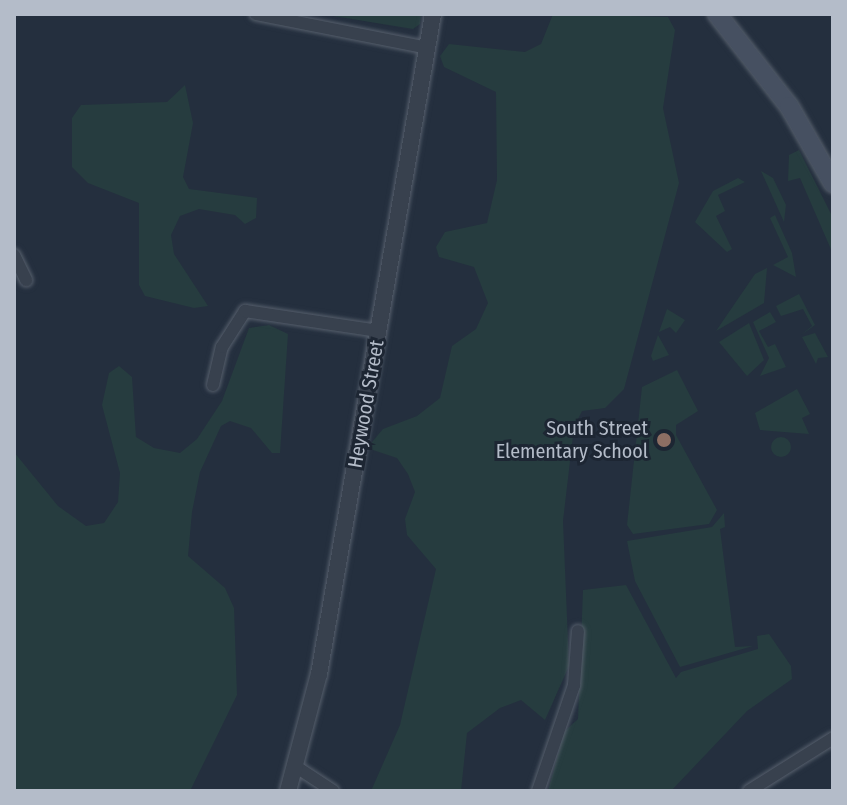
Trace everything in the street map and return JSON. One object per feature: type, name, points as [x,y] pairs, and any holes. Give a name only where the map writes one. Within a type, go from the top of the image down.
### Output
[{"type":"main road","points":[[717,14],[789,106],[833,183]]},
{"type":"street","name":"Heywood Street","points":[[288,791],[298,768],[379,331],[433,14]]},
{"type":"street","points":[[262,15],[427,48]]},
{"type":"street","points":[[14,255],[26,280]]},
{"type":"street","points":[[213,385],[222,347],[245,311],[379,331]]},
{"type":"street","points":[[538,791],[574,685],[578,631]]},
{"type":"street","points":[[749,791],[833,738]]},
{"type":"street","points":[[298,768],[333,791]]},
{"type":"green space","points":[[321,14],[421,14],[420,24],[413,29]]},
{"type":"green space","points":[[553,14],[668,17],[675,30],[663,108],[679,183],[624,389],[605,408],[582,411],[574,427],[563,521],[569,666],[545,720],[521,700],[500,708],[467,733],[461,791],[371,791],[400,725],[436,569],[407,535],[405,519],[415,492],[408,474],[397,458],[367,448],[383,429],[417,416],[440,398],[452,346],[476,329],[488,303],[474,267],[439,257],[436,247],[445,232],[487,223],[497,180],[496,92],[444,67],[440,56],[449,44],[525,52],[541,44]]},
{"type":"green space","points":[[185,85],[193,123],[183,177],[189,189],[257,198],[256,218],[245,224],[235,215],[199,209],[180,216],[171,235],[174,254],[208,306],[194,308],[145,296],[139,285],[139,203],[88,183],[72,167],[72,118],[81,105],[167,102]]},
{"type":"green space","points":[[799,150],[833,218],[833,254],[800,178],[788,181],[789,155]]},
{"type":"green space","points":[[761,171],[773,178],[786,205],[784,222]]},
{"type":"green space","points":[[738,178],[745,182],[718,195],[725,211],[716,216],[732,249],[727,252],[695,222],[713,191]]},
{"type":"green space","points":[[775,215],[792,253],[796,277],[773,265],[788,257],[770,218]]},
{"type":"green space","points":[[767,268],[764,303],[716,331],[755,274]]},
{"type":"green space","points":[[799,294],[815,325],[801,335],[812,326],[803,309],[781,316],[776,306]]},
{"type":"green space","points":[[667,309],[685,320],[676,333],[670,327],[659,332]]},
{"type":"green space","points":[[770,312],[776,322],[759,331],[768,347],[775,344],[786,367],[760,376],[769,358],[753,322]]},
{"type":"green space","points":[[749,323],[764,360],[747,376],[719,342]]},
{"type":"green space","points":[[269,325],[288,334],[280,453],[272,453],[251,428],[230,421],[221,426],[200,472],[192,512],[188,556],[225,588],[234,608],[237,695],[190,791],[14,791],[14,452],[58,506],[86,526],[104,523],[118,502],[120,473],[102,405],[109,373],[119,366],[132,377],[136,437],[154,448],[180,453],[197,439],[222,401],[249,328]]},
{"type":"green space","points":[[815,333],[828,357],[818,358],[816,364],[802,337]]},
{"type":"green space","points":[[658,335],[669,355],[653,361],[651,356]]},
{"type":"green space","points":[[677,370],[698,411],[676,425],[676,435],[717,510],[709,524],[633,534],[627,525],[642,387]]},
{"type":"green space","points":[[797,389],[810,414],[802,418],[809,434],[760,430],[755,413]]},
{"type":"green space","points":[[777,437],[785,437],[791,447],[785,457],[777,457],[771,451],[771,443]]},
{"type":"green space","points":[[724,513],[725,527],[720,529],[735,647],[753,646],[680,667],[635,581],[627,541],[712,527]]},
{"type":"green space","points":[[626,585],[676,678],[681,672],[758,649],[757,636],[769,634],[791,666],[792,679],[747,711],[671,791],[548,791],[564,732],[578,719],[583,590]]},
{"type":"place","name":"South Street Elementary School","points":[[664,440]]}]
